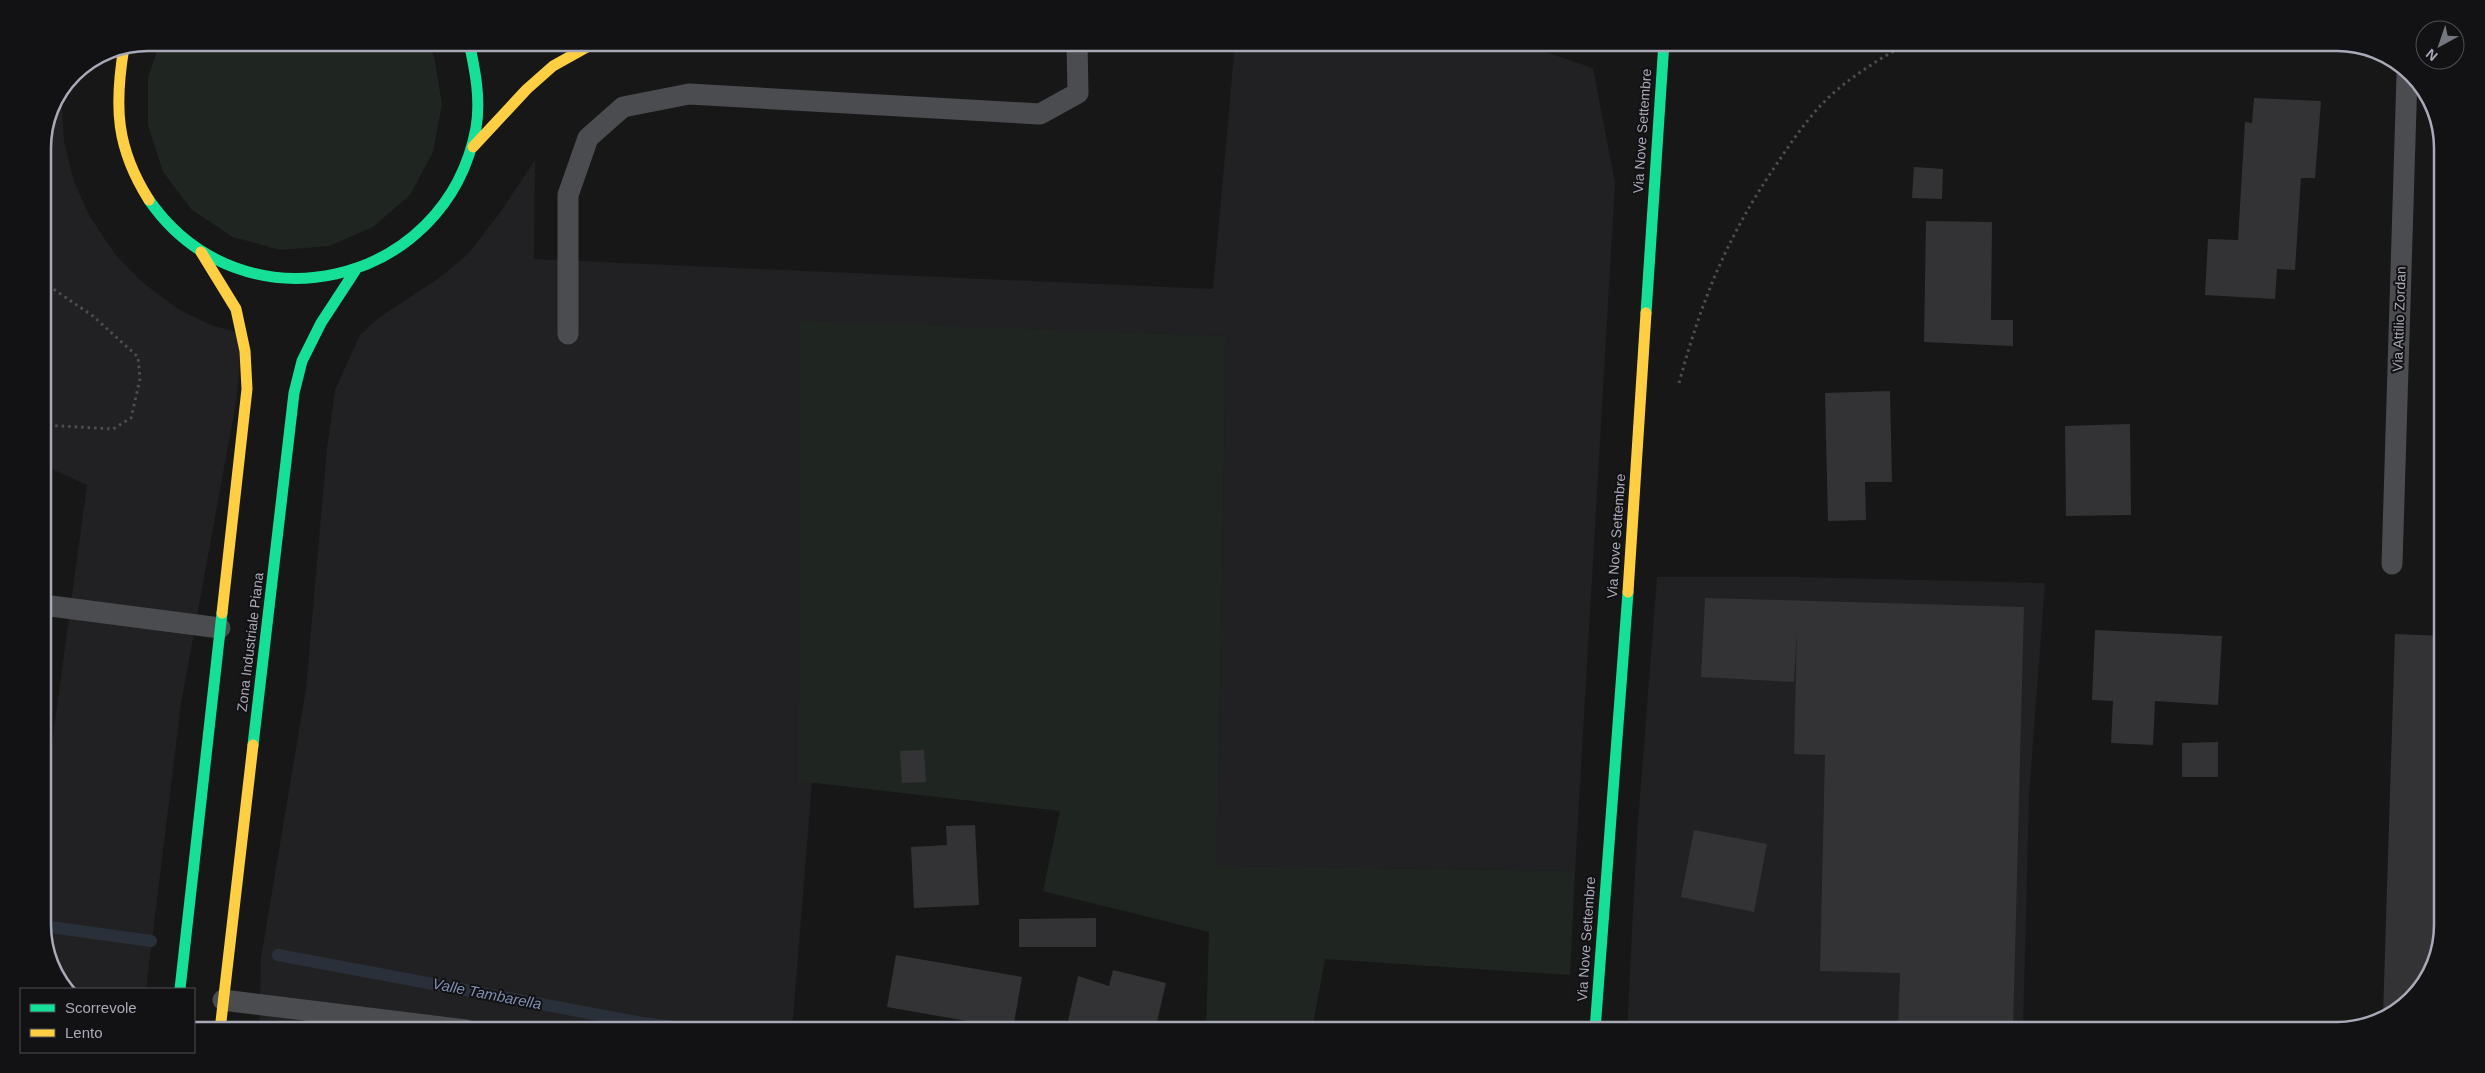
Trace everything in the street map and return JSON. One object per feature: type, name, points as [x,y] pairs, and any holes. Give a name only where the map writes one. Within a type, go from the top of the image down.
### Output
[{"type":"main road","points":[[123,55],[117,90],[121,138],[138,182],[165,221],[201,252],[250,273],[302,280],[355,271],[395,252],[429,224],[456,189],[473,147],[480,106],[476,64],[472,51]]},
{"type":"main road","points":[[473,147],[527,89],[553,66],[580,51]]},
{"type":"main road","name":"Via Nove Settembre","points":[[1595,1022],[1630,564],[1663,51]]},
{"type":"main road","points":[[180,988],[247,390],[245,351],[236,309],[201,252]]},
{"type":"main road","name":"Zona Industriale Piana","points":[[221,1022],[294,394],[302,361],[321,323],[355,271]]},
{"type":"lane","points":[[568,334],[568,195],[588,138],[623,107],[689,94],[1040,114],[1078,93],[1077,51]]},
{"type":"lane","name":"Via Attilio Zordan","points":[[2392,564],[2407,82]]},
{"type":"lane","points":[[51,606],[220,628]]},
{"type":"lane","points":[[223,1000],[401,1022]]},
{"type":"path","points":[[1678,386],[1712,279],[1728,244],[1762,185],[1788,147],[1822,104],[1858,73],[1894,51]]},
{"type":"path","points":[[51,288],[92,316],[138,357],[140,379],[131,418],[113,429],[51,425]]},
{"type":"shaded area","points":[[157,51],[431,51],[434,56],[442,104],[433,152],[410,195],[373,227],[329,246],[280,250],[233,237],[192,210],[163,172],[148,125],[148,77]]},
{"type":"shaded area","points":[[1234,51],[1543,51],[1593,68],[1615,183],[1575,871],[1217,866],[1226,336],[799,322],[798,780],[812,782],[793,1022],[259,1022],[261,958],[306,689],[327,448],[335,390],[360,335],[380,317],[439,278],[468,254],[499,214],[535,160],[534,259],[1213,289]]},
{"type":"shaded area","points":[[62,105],[64,142],[74,182],[90,217],[115,254],[142,282],[178,309],[213,326],[242,333],[237,397],[181,704],[146,988],[74,988],[61,968],[56,956],[51,931],[51,751],[87,485],[51,469],[51,142]]},
{"type":"shaded area","points":[[799,321],[1226,336],[1217,866],[1575,871],[1570,975],[1325,959],[1313,1022],[1206,1022],[1209,932],[1043,891],[1060,811],[798,781]]},
{"type":"shaded area","points":[[1657,577],[1798,577],[2045,583],[2029,796],[2023,1022],[1627,1022],[1637,835]]},
{"type":"building","points":[[2254,98],[2321,101],[2315,178],[2301,178],[2295,270],[2277,269],[2275,299],[2205,295],[2208,239],[2238,240],[2245,122],[2252,123]]},
{"type":"building","points":[[1914,167],[1943,169],[1942,199],[1912,198]]},
{"type":"building","points":[[1926,221],[1992,222],[1991,320],[2013,320],[2013,346],[1924,342]]},
{"type":"building","points":[[1890,391],[1892,482],[1865,482],[1866,520],[1828,521],[1825,393]]},
{"type":"building","points":[[2130,424],[2131,515],[2066,516],[2065,426]]},
{"type":"building","points":[[1705,598],[2024,607],[2013,1022],[1898,1022],[1900,973],[1820,971],[1825,755],[1794,754],[1797,629],[1794,682],[1701,677]]},
{"type":"building","points":[[2095,630],[2222,636],[2218,705],[2155,701],[2153,745],[2111,743],[2113,701],[2092,700]]},
{"type":"building","points":[[2395,634],[2434,636],[2433,937],[2429,956],[2414,984],[2401,998],[2383,1010]]},
{"type":"building","points":[[2218,742],[2218,777],[2182,777],[2182,743]]},
{"type":"building","points":[[924,750],[926,782],[902,783],[900,751]]},
{"type":"building","points":[[975,825],[979,905],[914,908],[911,847],[947,845],[946,826]]},
{"type":"building","points":[[1694,830],[1767,844],[1754,912],[1681,897]]},
{"type":"building","points":[[1096,918],[1096,947],[1019,947],[1019,919]]},
{"type":"building","points":[[896,955],[1022,977],[1014,1022],[973,1022],[887,1007]]},
{"type":"building","points":[[1113,970],[1166,983],[1157,1022],[1068,1022],[1078,976],[1109,986]]},
{"type":"waterway","name":"Valle Tambarella","points":[[51,927],[151,941]]},
{"type":"waterway","name":"Valle Tambarella","points":[[278,955],[637,1022]]},
{"type":"traffic: fast","points":[[149,200],[189,242],[235,268],[285,278],[336,274],[384,256],[425,225],[457,182],[476,128],[477,85],[471,51]]},
{"type":"traffic: fast","points":[[1646,313],[1663,51]]},
{"type":"traffic: fast","points":[[253,745],[294,393],[302,361],[321,323],[355,271]]},
{"type":"traffic: fast","points":[[1596,1022],[1628,592]]},
{"type":"traffic: fast","points":[[180,988],[222,613]]},
{"type":"traffic: slow","points":[[473,147],[527,89],[553,66],[580,51]]},
{"type":"traffic: slow","points":[[123,55],[119,89],[120,126],[130,163],[149,200]]},
{"type":"traffic: slow","points":[[201,252],[236,309],[245,351],[247,389],[222,613]]},
{"type":"traffic: slow","points":[[1628,592],[1646,313]]},
{"type":"traffic: slow","points":[[221,1022],[253,745]]}]
